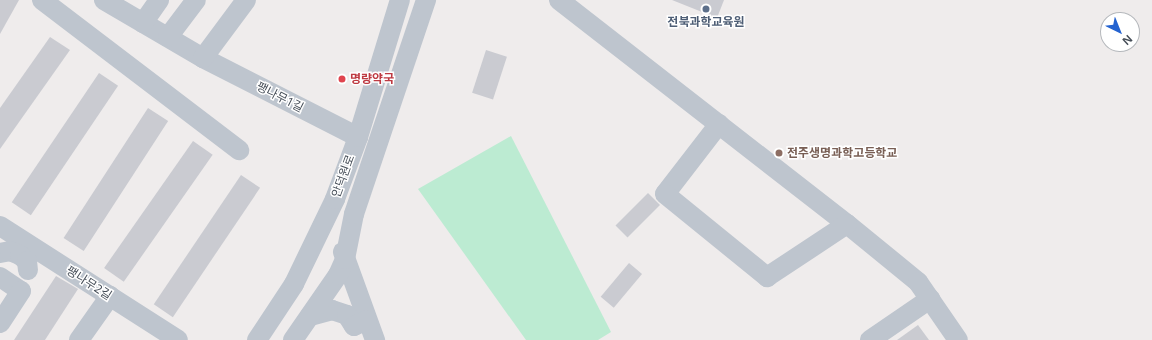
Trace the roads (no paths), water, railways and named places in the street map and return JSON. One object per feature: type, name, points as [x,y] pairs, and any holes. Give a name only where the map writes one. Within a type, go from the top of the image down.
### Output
[{"type":"street","points":[[42,0],[239,150]]},
{"type":"street","points":[[143,23],[159,0]]},
{"type":"street","points":[[168,37],[196,0]]},
{"type":"street","points":[[203,58],[246,0]]},
{"type":"street","name":"안덕원로","points":[[257,340],[294,284],[335,199],[358,137],[400,0]]},
{"type":"street","name":"안덕원로","points":[[293,340],[338,275],[345,259],[354,214],[426,0]]},
{"type":"street","points":[[559,0],[847,224],[918,282],[958,340]]},
{"type":"street","name":"팽나무1길","points":[[107,1],[203,58],[358,137]]},
{"type":"street","points":[[719,124],[665,194],[767,277],[847,224]]},
{"type":"street","points":[[346,169],[348,185],[337,222],[345,259],[360,300],[368,333]]},
{"type":"street","points":[[354,214],[361,218],[357,256],[366,293],[360,300]]},
{"type":"street","name":"팽나무2길","points":[[0,226],[178,340]]},
{"type":"street","points":[[0,253],[10,251],[20,255],[27,261],[28,270]]},
{"type":"street","points":[[0,277],[21,291],[0,323]]},
{"type":"street","points":[[79,340],[110,296]]},
{"type":"street","points":[[870,340],[930,299]]},
{"type":"street","points":[[310,316],[332,310],[347,315],[354,326],[368,333]]},
{"type":"place","name":"전북과학교육원","points":[[706,9]]},
{"type":"place","name":"명량약국","points":[[342,79]]},
{"type":"place","name":"전주생명과학고등학교","points":[[779,153]]}]
